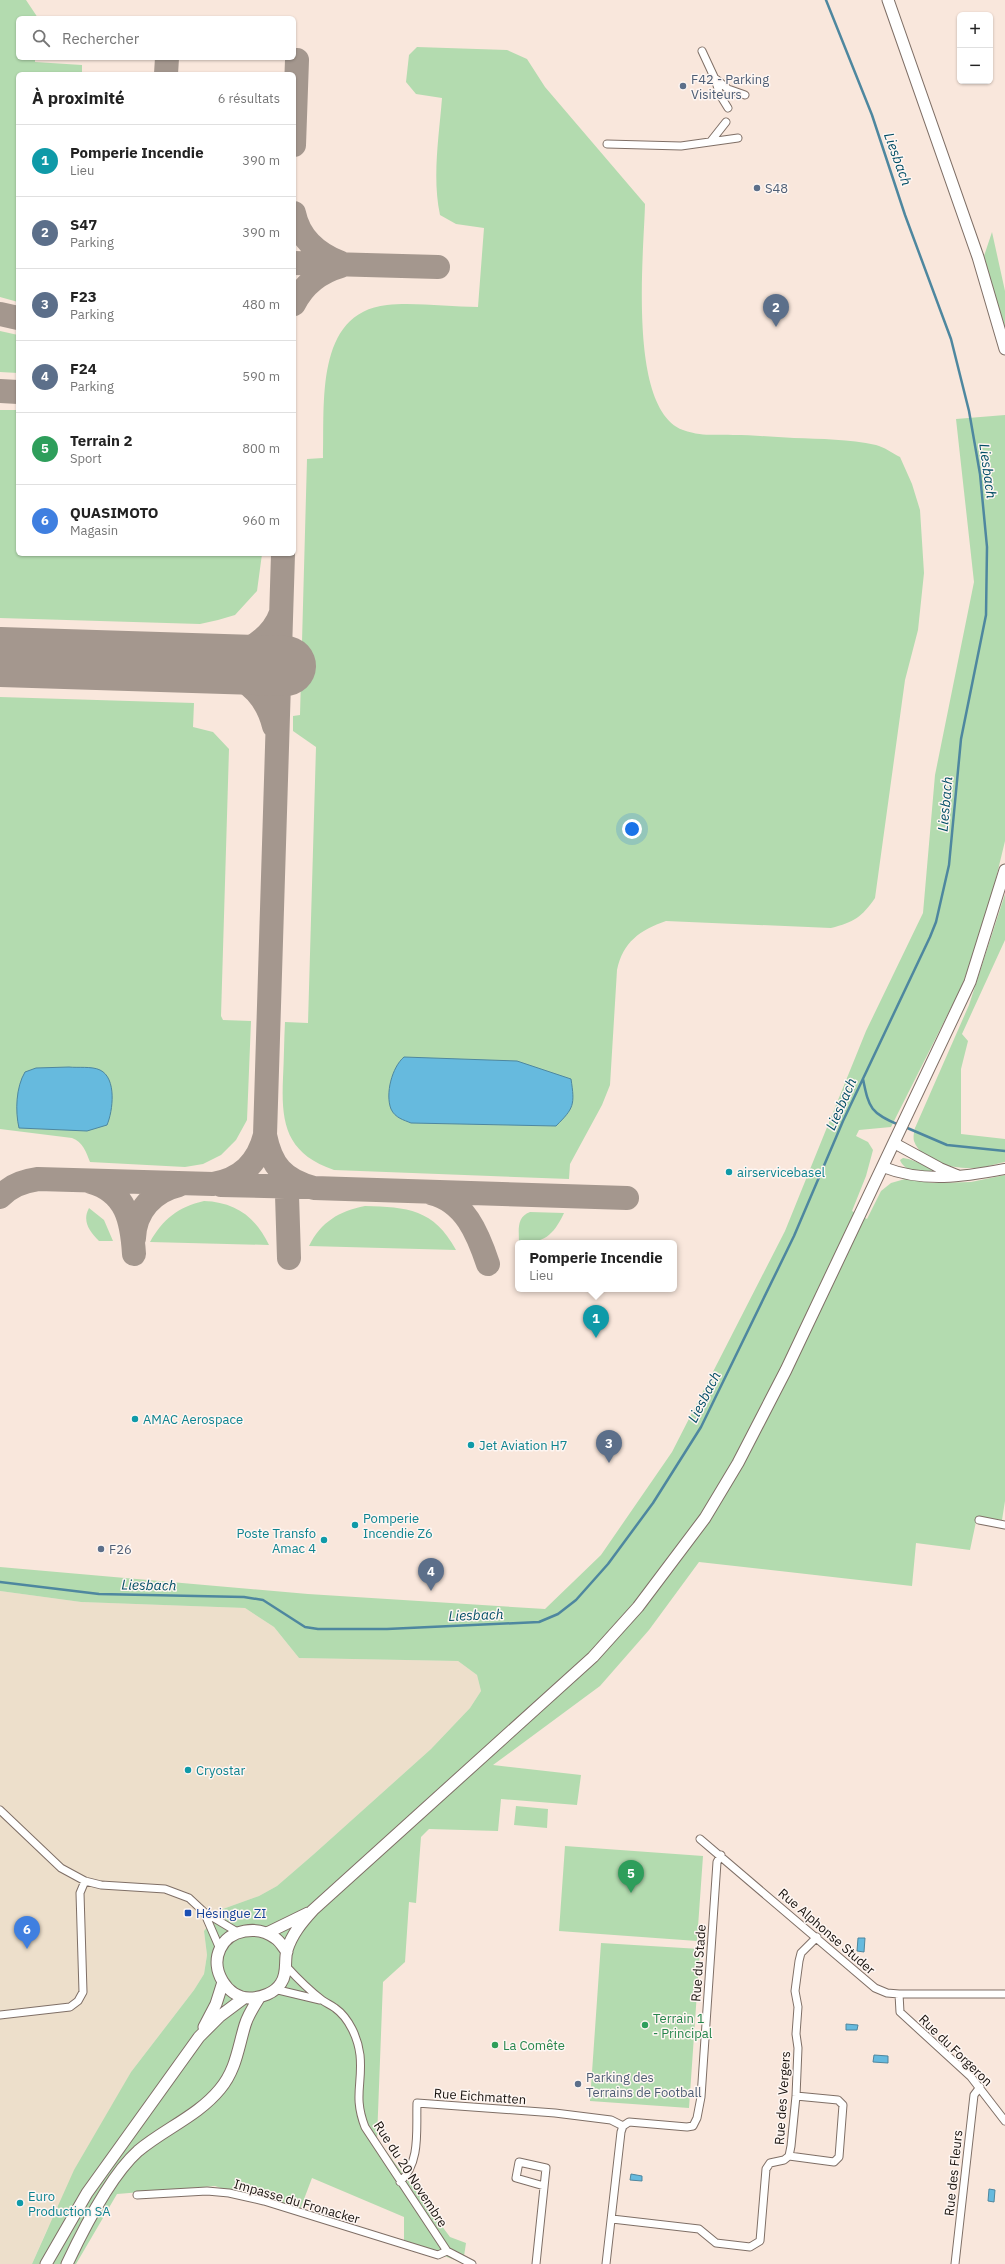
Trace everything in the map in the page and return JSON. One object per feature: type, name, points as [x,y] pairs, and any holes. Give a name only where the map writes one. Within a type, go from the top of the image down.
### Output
[{"type":"main road","points":[[888,0],[978,257],[1005,349]]},
{"type":"main road","points":[[287,1952],[276,1938],[267,1933],[249,1930],[239,1933],[229,1939],[220,1949],[217,1961],[223,1982],[235,1995],[244,1998],[259,1998],[281,1983],[286,1966],[287,1952],[297,1930],[313,1910],[593,1657],[638,1607],[704,1518],[738,1463],[832,1277],[906,1120],[970,982],[1005,870]]},
{"type":"main road","points":[[267,1933],[313,1910]]},
{"type":"main road","points":[[46,2264],[87,2192],[199,2037],[216,2004],[223,1982]]},
{"type":"main road","points":[[199,2037],[220,2016],[244,1998]]},
{"type":"main road","points":[[67,2264],[93,2213],[118,2174],[132,2158],[156,2137],[208,2102],[229,2077],[237,2060],[246,2023],[259,1998]]},
{"type":"street","points":[[702,51],[715,79],[720,95],[728,108]]},
{"type":"street","points":[[715,79],[728,89],[744,95]]},
{"type":"street","points":[[710,141],[726,122]]},
{"type":"street","points":[[607,144],[681,146],[738,138]]},
{"type":"street","points":[[896,1139],[940,1168],[957,1175]]},
{"type":"street","points":[[883,1167],[916,1177],[937,1178],[957,1175],[969,1176],[1005,1169]]},
{"type":"street","points":[[979,1520],[1005,1525]]},
{"type":"street","points":[[0,1810],[61,1868],[85,1881],[101,1885],[165,1889],[188,1898],[204,1912],[239,1933]]},
{"type":"street","name":"Rue Alphonse Studer","points":[[700,1839],[721,1855],[875,1988],[887,1993],[899,1994],[1005,1994]]},
{"type":"street","name":"Rue du Stade","points":[[623,2126],[629,2122],[687,2127],[693,2126],[697,2118],[701,2097],[717,1862],[721,1855]]},
{"type":"street","points":[[0,2015],[70,2007],[78,2001],[83,1992],[80,1893],[85,1881]]},
{"type":"street","points":[[204,1912],[220,1949]]},
{"type":"street","name":"Rue des Vergers","points":[[612,2219],[700,2229],[716,2243],[750,2247],[757,2245],[760,2241],[763,2233],[766,2169],[770,2163],[784,2160],[789,2156],[796,2096],[798,2048],[796,2034],[798,2007],[795,1991],[799,1961],[801,1953],[817,1937]]},
{"type":"street","name":"Rue du 20 Novembre","points":[[286,1966],[322,2000],[336,2008],[348,2022],[355,2037],[360,2055],[358,2097],[359,2112],[365,2127],[447,2251],[472,2264]]},
{"type":"street","name":"Rue du 20 Novembre","points":[[274,1989],[322,2000]]},
{"type":"street","name":"Rue du Forgeron","points":[[899,1994],[900,2012],[980,2087],[1005,2121]]},
{"type":"street","name":"Rue des Fleurs","points":[[955,2264],[974,2095],[980,2087]]},
{"type":"street","points":[[789,2156],[834,2162],[839,2157],[843,2105],[838,2100],[796,2096]]},
{"type":"street","name":"Rue Eichmatten","points":[[400,2182],[408,2175],[414,2163],[417,2103],[555,2113],[611,2120],[623,2126]]},
{"type":"street","points":[[606,2264],[621,2132],[623,2126]]},
{"type":"street","points":[[536,2264],[546,2168],[518,2162],[516,2178],[544,2186]]},
{"type":"street","name":"Impasse du Fronacker","points":[[137,2195],[207,2190],[229,2193],[264,2202],[438,2255],[447,2251]]},
{"type":"shaded area","points":[[0,1591],[81,1602],[245,1608],[274,1627],[299,1658],[458,1661],[477,1675],[481,1691],[470,1708],[431,1749],[277,1886],[259,1896],[220,1910],[204,1931],[207,1955],[204,1974],[194,1990],[131,2072],[46,2232],[32,2264],[0,2264]]},
{"type":"green space","points":[[0,0],[26,0],[37,16],[16,16],[16,60],[35,60],[35,62],[82,65],[82,72],[16,72],[16,301],[0,297]]},
{"type":"green space","points":[[417,47],[507,50],[527,59],[545,87],[645,204],[642,291],[646,362],[653,393],[665,416],[683,430],[697,434],[749,435],[835,440],[866,443],[879,446],[900,457],[912,484],[920,510],[924,573],[918,630],[905,680],[875,898],[866,910],[857,918],[831,928],[666,921],[648,929],[634,938],[624,952],[617,970],[610,1085],[602,1105],[570,1164],[569,1179],[334,1170],[318,1163],[296,1146],[290,1135],[283,1109],[285,1022],[308,1023],[316,747],[293,731],[293,716],[300,715],[307,459],[323,458],[325,388],[328,365],[335,343],[346,325],[363,312],[387,305],[398,304],[478,307],[484,228],[456,224],[440,215],[436,172],[442,98],[416,94],[406,82],[409,55]]},
{"type":"green space","points":[[992,232],[1005,291],[1005,331],[984,256]]},
{"type":"green space","points":[[0,331],[16,335],[16,373],[0,372]]},
{"type":"green space","points":[[0,410],[16,410],[16,556],[262,556],[257,591],[235,615],[218,620],[200,624],[0,618]]},
{"type":"green space","points":[[1005,415],[1005,841],[984,928],[960,990],[891,1127],[859,1130],[856,1136],[868,1142],[873,1150],[866,1176],[852,1211],[867,1219],[881,1191],[891,1183],[905,1179],[934,1183],[971,1182],[1005,1175],[1005,1501],[1002,1520],[977,1517],[970,1550],[916,1543],[912,1586],[699,1562],[649,1630],[600,1686],[493,1765],[581,1775],[577,1805],[501,1799],[498,1831],[429,1829],[421,1837],[416,1903],[409,1902],[405,1962],[383,1982],[377,2139],[450,2237],[466,2243],[463,2263],[404,2241],[404,2217],[312,2178],[298,2215],[215,2186],[117,2194],[76,2264],[32,2264],[74,2170],[131,2072],[194,1990],[204,1974],[207,1955],[204,1931],[220,1910],[259,1896],[277,1886],[431,1749],[470,1708],[481,1691],[477,1675],[458,1661],[299,1658],[274,1627],[245,1608],[81,1602],[0,1591],[0,1567],[308,1594],[545,1609],[601,1555],[672,1452],[785,1231],[866,1031],[923,913],[935,775],[974,582],[956,419]]},
{"type":"green space","points":[[0,697],[194,703],[193,727],[213,732],[229,749],[221,1016],[223,1020],[251,1021],[247,1120],[236,1140],[221,1155],[203,1164],[185,1167],[90,1162],[79,1142],[72,1138],[0,1129]]},
{"type":"green space","points":[[1005,894],[1005,940],[962,1034],[968,1041],[961,1069],[961,1134],[1005,1139],[1005,1162],[978,1168],[948,1166],[931,1159],[918,1149],[914,1141],[914,1131],[969,1005]]},
{"type":"green space","points":[[903,1158],[943,1173],[932,1174],[913,1171],[903,1165],[900,1160]]},
{"type":"green space","points":[[204,1201],[225,1204],[243,1213],[258,1226],[269,1245],[150,1242],[160,1227],[172,1215],[186,1207]]},
{"type":"green space","points":[[365,1206],[380,1206],[406,1210],[429,1218],[447,1236],[456,1250],[309,1246],[319,1230],[332,1219],[347,1211]]},
{"type":"green space","points":[[89,1208],[104,1220],[113,1241],[99,1241],[92,1233],[86,1222]]},
{"type":"green space","points":[[530,1212],[564,1213],[552,1233],[547,1237],[541,1240],[519,1240],[520,1221]]},
{"type":"green space","points":[[516,1806],[548,1809],[547,1828],[514,1825]]},
{"type":"green space","points":[[565,1846],[703,1856],[697,1941],[559,1931]]},
{"type":"green space","name":"Terrain 1 - Principal","points":[[601,1943],[700,1949],[689,2108],[590,2101]]},
{"type":"water","points":[[404,1057],[517,1061],[571,1079],[573,1095],[572,1106],[556,1126],[411,1123],[395,1115],[389,1103],[389,1089],[393,1074],[396,1067]]},
{"type":"water","points":[[36,1068],[93,1068],[100,1070],[109,1080],[112,1104],[107,1125],[87,1131],[19,1128],[17,1099],[25,1072]]},
{"type":"water","points":[[858,1938],[865,1938],[864,1952],[857,1951]]},
{"type":"water","points":[[846,2024],[858,2025],[857,2030],[846,2030]]},
{"type":"water","points":[[874,2055],[888,2056],[888,2063],[873,2062]]},
{"type":"water","points":[[631,2174],[642,2176],[642,2181],[630,2180]]},
{"type":"water","points":[[989,2189],[995,2190],[994,2202],[988,2201]]},
{"type":"waterway","name":"Liesbach","points":[[0,1582],[99,1594],[244,1597],[263,1600],[305,1627],[318,1629],[387,1629],[539,1622],[558,1614],[576,1600],[608,1564],[653,1503],[701,1427],[794,1236],[843,1121],[936,922],[949,865],[961,739],[986,615],[987,547],[980,474],[969,411],[951,339],[905,215],[872,115],[826,0]]},
{"type":"waterway","points":[[863,1079],[867,1097],[873,1109],[882,1117],[899,1125]]},
{"type":"waterway","points":[[905,1127],[947,1145],[1005,1151]]},
{"type":"taxiway","points":[[166,72],[167,60]]},
{"type":"taxiway","points":[[296,88],[297,60]]},
{"type":"taxiway","points":[[296,219],[300,230],[317,250],[341,263]]},
{"type":"taxiway","points":[[296,263],[438,267]]},
{"type":"taxiway","points":[[296,300],[303,290],[313,280],[320,275],[341,266]]},
{"type":"taxiway","points":[[0,314],[16,318]]},
{"type":"taxiway","points":[[0,391],[16,392]]},
{"type":"taxiway","points":[[0,1197],[17,1185],[38,1179],[213,1184],[223,1182],[240,1174],[253,1161],[262,1145],[265,1135],[283,556]]},
{"type":"taxiway","points":[[198,663],[223,659],[247,650],[268,634],[276,624],[281,613]]},
{"type":"taxiway","points":[[188,663],[217,669],[242,680],[253,688],[262,698],[269,711],[274,726]]},
{"type":"taxiway","points":[[265,1135],[271,1155],[280,1170],[294,1181],[314,1188],[627,1198]]},
{"type":"taxiway","points":[[280,1172],[287,1195],[289,1258]]},
{"type":"taxiway","points":[[91,1182],[113,1193],[120,1201],[125,1210],[132,1231],[134,1254]]},
{"type":"taxiway","points":[[134,1238],[138,1219],[147,1204],[161,1192],[179,1185]]},
{"type":"taxiway","points":[[221,1185],[306,1187]]},
{"type":"taxiway","points":[[431,1193],[443,1197],[453,1203],[461,1211],[475,1230],[488,1264]]},
{"type":"runway","points":[[0,657],[286,666]]},
{"type":"place","name":"F42 - Parking Visiteurs","points":[[683,86]]},
{"type":"place","name":"S48","points":[[757,188]]},
{"type":"place","name":"S47","points":[[776,327]]},
{"type":"place","name":"airservicebasel","points":[[729,1172]]},
{"type":"place","name":"Pomperie Incendie","points":[[596,1338]]},
{"type":"place","name":"AMAC Aerospace","points":[[135,1419]]},
{"type":"place","name":"Jet Aviation H7","points":[[471,1445]]},
{"type":"place","name":"F23","points":[[609,1463]]},
{"type":"place","name":"Pomperie Incendie Z6","points":[[355,1525]]},
{"type":"place","name":"Poste Transfo Amac 4","points":[[324,1540]]},
{"type":"place","name":"F26","points":[[101,1549]]},
{"type":"place","name":"F24","points":[[431,1591]]},
{"type":"place","name":"Cryostar","points":[[188,1770]]},
{"type":"place","name":"Terrain 2","points":[[631,1893]]},
{"type":"place","name":"Hésingue ZI","points":[[188,1913]]},
{"type":"place","name":"QUASIMOTO","points":[[27,1949]]},
{"type":"place","name":"Terrain 1 - Principal","points":[[645,2025]]},
{"type":"place","name":"La Comête","points":[[495,2045]]},
{"type":"place","name":"Parking des Terrains de Football","points":[[578,2084]]},
{"type":"place","name":"Euro Production SA","points":[[20,2203]]}]
